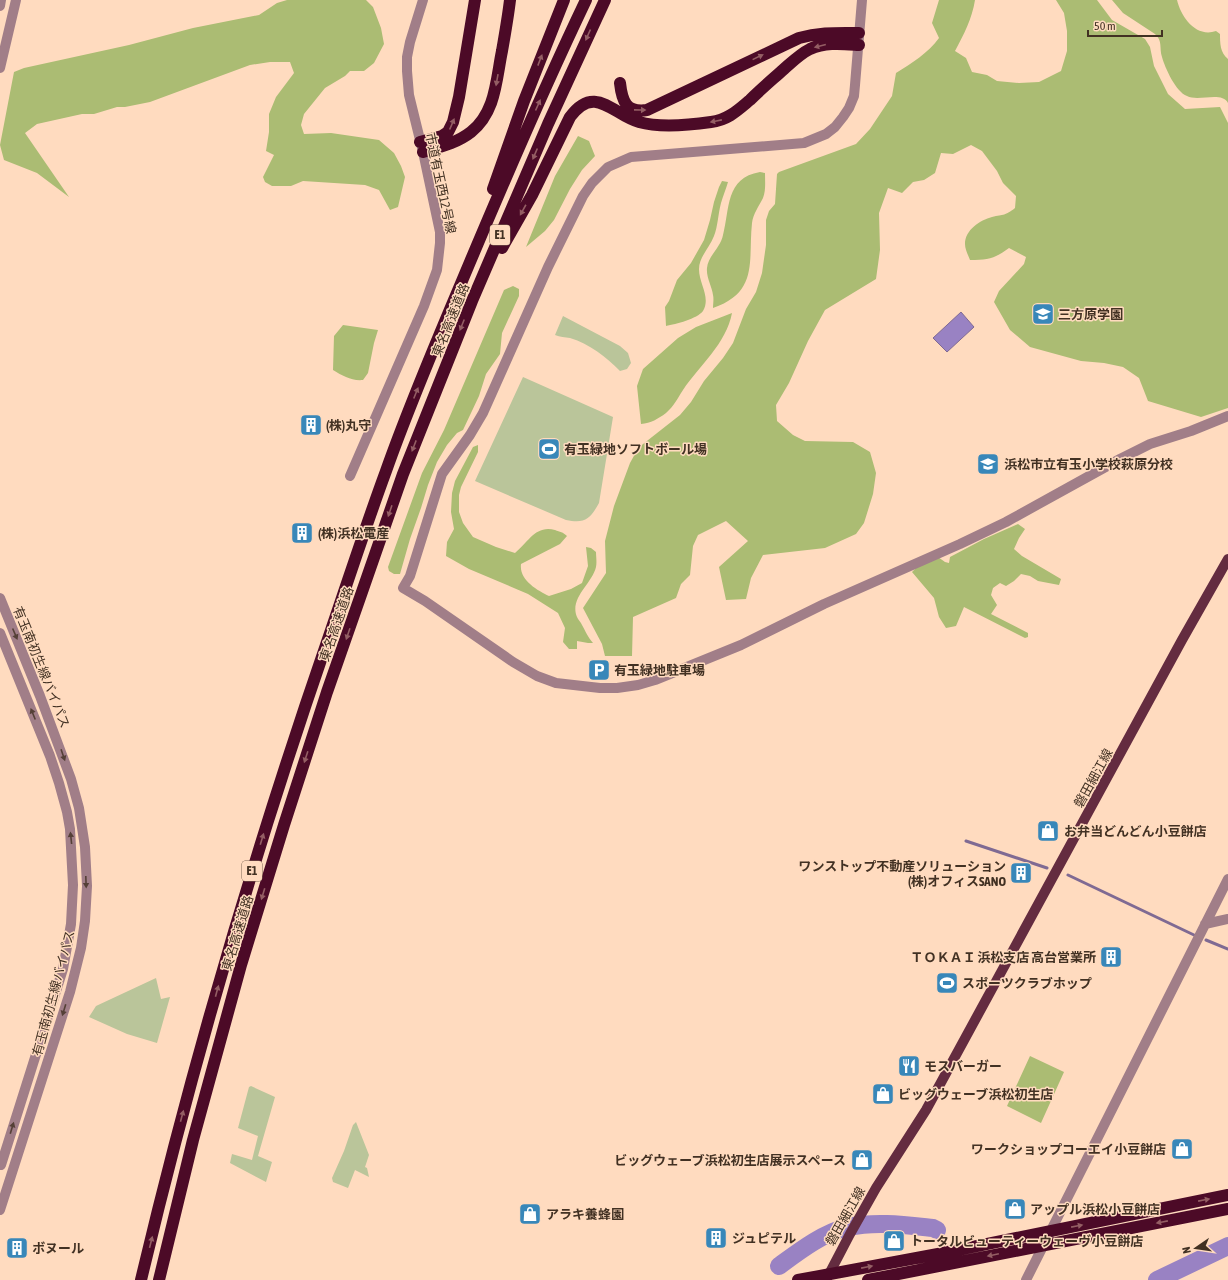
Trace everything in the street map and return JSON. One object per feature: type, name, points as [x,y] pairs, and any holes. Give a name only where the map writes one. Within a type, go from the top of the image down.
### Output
[{"type":"highway","points":[[422,147],[448,132],[453,122],[459,97],[475,0]]},
{"type":"highway","points":[[422,147],[450,144],[461,139],[472,132],[487,112],[493,100],[497,82],[510,0]]},
{"type":"highway","points":[[456,294],[524,101],[564,0]]},
{"type":"highway","name":"東名高速道路","points":[[141,1280],[181,1120],[225,961],[267,820],[387,468],[456,294],[532,117],[586,0]]},
{"type":"highway","name":"東名高速道路","points":[[159,1280],[193,1140],[239,973],[284,825],[330,684],[426,414],[472,301],[545,131],[605,0]]},
{"type":"highway","points":[[620,82],[621,96],[628,106],[634,110],[647,110],[799,38],[826,32],[859,39]]},
{"type":"highway","points":[[472,301],[532,195],[570,117],[576,109],[591,102],[601,102],[638,122],[656,124],[699,124],[722,120],[737,112],[790,64],[810,49],[859,39]]},
{"type":"highway","points":[[798,1280],[827,1278],[1228,1195]]},
{"type":"highway","points":[[868,1280],[1228,1210]]},
{"type":"main road","name":"磐田細江線","points":[[827,1278],[850,1234],[892,1162],[926,1110],[1182,640],[1228,559]]},
{"type":"street","points":[[0,6],[1,0]]},
{"type":"street","points":[[0,68],[16,0]]},
{"type":"street","name":"市道有玉西12号線","points":[[350,476],[424,306],[440,257],[440,232],[422,147],[409,95],[407,57],[413,31],[423,0]]},
{"type":"street","points":[[862,0],[854,96],[849,108],[835,127],[826,134],[804,143],[631,157],[608,167],[592,183],[576,209],[548,267],[483,413],[440,479],[410,576],[403,588],[425,601],[513,662],[531,672],[556,683],[600,688],[628,687],[655,680],[741,645],[824,604],[1006,522],[1150,444],[1191,431],[1228,416]]},
{"type":"street","name":"有玉南初生線バイパス","points":[[0,598],[40,696],[71,779],[80,816],[85,847],[87,886],[85,921],[81,948],[70,992],[0,1210]]},
{"type":"street","name":"有玉南初生線バイパス","points":[[0,633],[50,756],[59,783],[70,829],[73,885],[71,924],[62,969],[1,1165]]},
{"type":"street","points":[[1026,1280],[1228,879]]},
{"type":"street","points":[[1205,924],[1228,919]]},
{"type":"green space","points":[[287,0],[366,0],[373,7],[381,28],[384,44],[374,63],[364,71],[350,71],[345,76],[325,88],[304,114],[301,125],[304,134],[331,133],[379,140],[394,153],[405,177],[398,207],[390,210],[379,190],[365,185],[303,181],[291,186],[272,186],[265,182],[263,177],[274,155],[266,151],[269,132],[269,114],[276,97],[294,73],[290,62],[270,62],[250,65],[150,102],[117,107],[94,114],[82,114],[37,124],[25,133],[69,197],[37,173],[4,160],[0,145],[14,72],[24,68],[129,45],[193,28],[259,15],[277,3]]},
{"type":"green space","points":[[939,0],[975,0],[970,20],[955,51],[966,58],[972,72],[987,75],[997,81],[1019,83],[1039,82],[1061,71],[1067,51],[1067,31],[1064,13],[1056,0],[1097,0],[1112,20],[1145,39],[1150,47],[1154,66],[1168,94],[1185,109],[1220,107],[1228,123],[1228,408],[1201,417],[1148,401],[1139,378],[1123,367],[1104,363],[1081,361],[1030,347],[1010,330],[994,302],[999,291],[1024,264],[1026,257],[1009,248],[999,255],[991,258],[970,260],[965,244],[970,230],[978,223],[987,218],[1006,214],[1015,208],[1016,196],[1003,183],[997,171],[982,151],[971,145],[953,154],[941,153],[935,173],[924,180],[913,182],[902,193],[888,188],[879,213],[880,250],[876,279],[825,310],[808,341],[789,383],[776,405],[777,421],[793,435],[805,441],[853,442],[870,452],[876,473],[873,494],[864,523],[856,534],[825,548],[763,555],[751,578],[746,599],[726,600],[719,567],[748,541],[726,521],[698,535],[693,546],[690,575],[681,584],[676,598],[633,617],[632,656],[605,656],[602,644],[583,608],[606,573],[605,541],[614,506],[630,463],[638,448],[680,415],[733,343],[746,309],[756,292],[762,273],[766,245],[766,220],[769,211],[775,204],[777,174],[856,144],[870,129],[892,96],[896,73],[925,53],[939,38],[932,23]]},
{"type":"green space","points":[[1112,0],[1177,0],[1182,13],[1190,24],[1196,29],[1202,32],[1216,31],[1220,34],[1222,51],[1228,59],[1228,103],[1221,98],[1192,98],[1183,94],[1175,85],[1163,62],[1159,39],[1155,34],[1123,13]]},
{"type":"green space","points":[[578,136],[589,141],[595,156],[582,170],[554,220],[545,231],[526,247],[555,176]]},
{"type":"green space","points":[[760,172],[765,173],[765,189],[763,198],[753,220],[748,274],[738,293],[728,301],[713,308],[713,297],[707,275],[707,268],[710,259],[722,239],[731,196],[740,181],[749,175]]},
{"type":"green space","points":[[722,181],[728,182],[721,203],[715,232],[699,265],[706,301],[705,306],[700,314],[686,321],[666,326],[665,307],[669,301],[677,280],[691,263],[704,240],[714,202]]},
{"type":"green space","points":[[513,286],[519,289],[519,296],[502,333],[500,354],[486,374],[479,396],[463,430],[457,433],[447,445],[437,462],[410,539],[400,574],[394,574],[389,571],[388,567],[422,473],[444,430],[504,290]]},
{"type":"green space","points":[[732,313],[724,335],[712,354],[683,390],[671,408],[657,419],[641,424],[637,386],[643,369],[678,338],[696,327]]},
{"type":"green space","points":[[563,316],[620,346],[628,353],[631,363],[627,369],[620,371],[591,347],[570,338],[555,335]]},
{"type":"green space","points":[[343,325],[378,330],[368,373],[363,380],[351,379],[333,370],[334,336]]},
{"type":"green space","name":"有玉緑地ソフトボール場","points":[[523,377],[613,417],[599,503],[593,513],[582,521],[566,520],[475,481]]},
{"type":"green space","points":[[478,445],[478,452],[461,487],[459,495],[459,512],[463,523],[473,537],[515,553],[537,532],[542,530],[555,530],[566,535],[567,536],[560,544],[521,564],[521,570],[526,580],[539,591],[549,596],[571,589],[582,583],[588,566],[586,547],[591,548],[596,552],[596,567],[594,573],[578,597],[575,610],[577,618],[593,643],[577,641],[577,649],[569,649],[563,642],[565,628],[558,613],[528,594],[469,569],[446,556],[447,542],[454,529],[451,512],[452,493],[455,481],[473,447]]},
{"type":"green space","points":[[1018,524],[1025,529],[1014,549],[1022,556],[1061,579],[1059,585],[1038,581],[1030,576],[1021,574],[1006,586],[1000,583],[993,588],[991,595],[997,605],[991,614],[1028,633],[1028,637],[1025,638],[964,607],[956,626],[946,628],[939,617],[934,598],[912,572],[918,566],[938,557],[949,563],[950,557],[984,539]]},
{"type":"green space","points":[[156,978],[161,999],[170,997],[157,1043],[127,1034],[89,1017],[96,1006]]},
{"type":"green space","points":[[1030,1056],[1064,1072],[1041,1123],[1007,1106]]},
{"type":"green space","points":[[251,1086],[275,1097],[258,1156],[272,1162],[266,1182],[230,1163],[232,1154],[252,1160],[258,1136],[238,1128],[249,1087]]},
{"type":"green space","points":[[356,1122],[369,1155],[365,1167],[367,1168],[369,1177],[355,1170],[348,1188],[333,1182],[332,1178],[344,1151],[353,1125]]},
{"type":"shaded area","points":[[961,312],[974,327],[947,352],[933,338]]},
{"type":"waterway","points":[[966,841],[1047,868]]},
{"type":"waterway","points":[[1068,875],[1194,935]]},
{"type":"waterway","points":[[1206,940],[1228,949]]},
{"type":"waterway","points":[[779,1266],[821,1238],[830,1233],[848,1227],[869,1224],[890,1224],[933,1228],[937,1230]]},
{"type":"waterway","points":[[1157,1280],[1228,1246]]},
{"type":"place","name":"三方原学園","points":[[1043,314]]},
{"type":"place","name":"(株)丸守","points":[[311,425]]},
{"type":"place","name":"有玉緑地ソフトボール場","points":[[549,449]]},
{"type":"place","name":"浜松市立有玉小学校萩原分校","points":[[988,464]]},
{"type":"place","name":"(株)浜松電産","points":[[302,533]]},
{"type":"place","name":"有玉緑地駐車場","points":[[599,670]]},
{"type":"place","name":"お弁当どんどん小豆餅店","points":[[1048,831]]},
{"type":"place","name":"ワンストップ不動産ソリューション (株)オフィスSANO","points":[[1021,873]]},
{"type":"place","name":"ＴＯＫＡＩ 浜松支店 高台営業所","points":[[1111,957]]},
{"type":"place","name":"スポーツクラブホップ","points":[[947,983]]},
{"type":"place","name":"モスバーガー","points":[[909,1066]]},
{"type":"place","name":"ビッグウェーブ浜松初生店","points":[[883,1094]]},
{"type":"place","name":"ワークショップコーエイ小豆餅店","points":[[1182,1149]]},
{"type":"place","name":"ビッグウェーブ浜松初生店展示スペース","points":[[862,1160]]},
{"type":"place","name":"アップル浜松小豆餅店","points":[[1015,1209]]},
{"type":"place","name":"アラキ養蜂園","points":[[530,1214]]},
{"type":"place","name":"ジュピテル","points":[[716,1238]]},
{"type":"place","name":"トータルビューティーウェーヴ小豆餅店","points":[[894,1241]]},
{"type":"place","name":"ボヌール","points":[[17,1248]]}]
